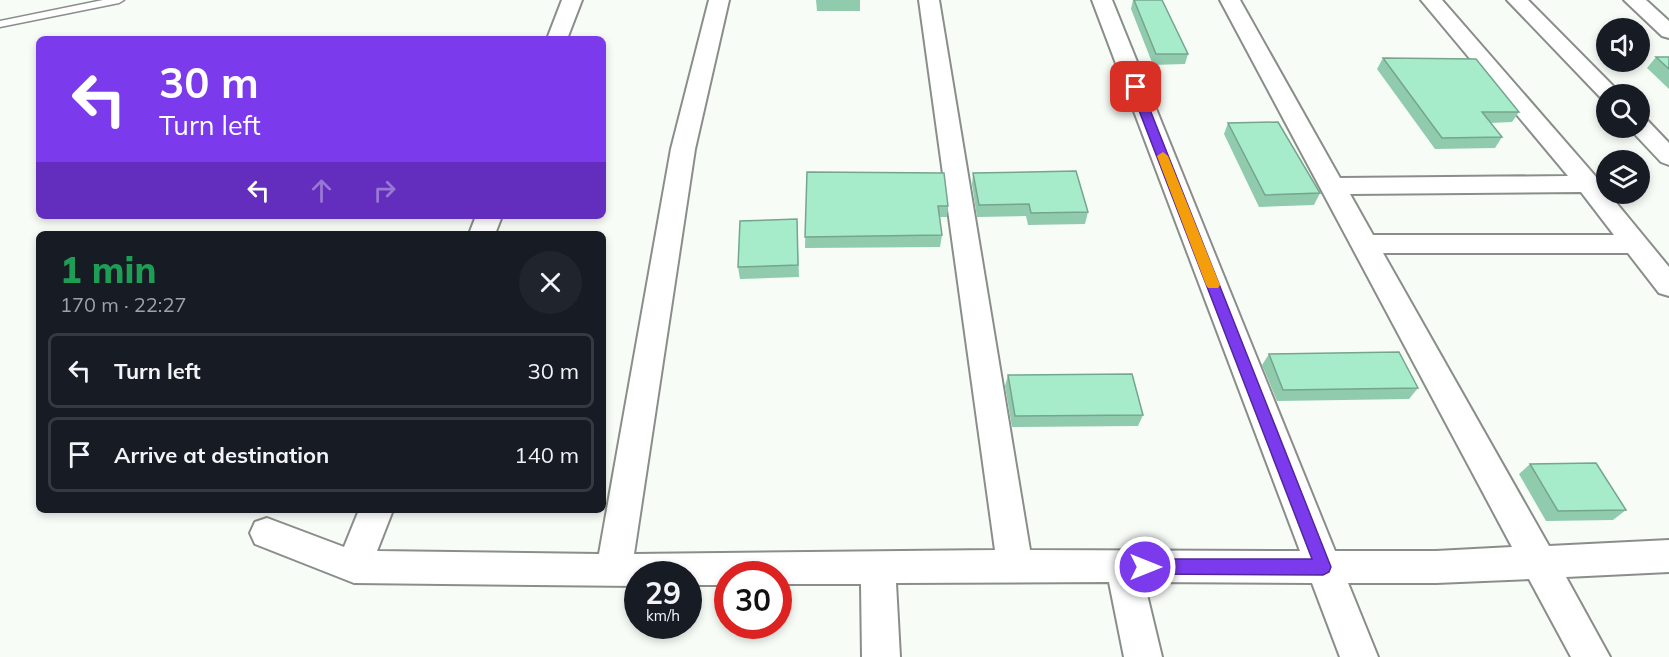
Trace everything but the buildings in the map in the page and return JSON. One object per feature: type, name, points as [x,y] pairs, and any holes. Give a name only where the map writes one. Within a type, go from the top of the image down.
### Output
[{"type":"street","points":[[558,36],[572,0]]},
{"type":"street","points":[[614,570],[683,148],[719,0]]},
{"type":"street","points":[[929,0],[1015,566]]},
{"type":"street","points":[[1102,0],[1359,657]]},
{"type":"street","points":[[1230,0],[1592,657]]},
{"type":"street","points":[[1431,0],[1588,184],[1669,286]]},
{"type":"street","points":[[1517,0],[1600,84]]},
{"type":"street","points":[[1634,0],[1661,18],[1669,32]]},
{"type":"street","points":[[1650,137],[1669,157]]},
{"type":"street","points":[[1333,186],[1588,184]]},
{"type":"street","points":[[1364,244],[1635,244]]},
{"type":"street","points":[[354,567],[375,513]]},
{"type":"street","points":[[267,532],[354,567],[614,570],[1015,566],[1323,567],[1540,563],[1669,556]]},
{"type":"street","points":[[1123,567],[1143,657]]},
{"type":"street","points":[[878,568],[881,657]]},
{"type":"lane","points":[[0,24],[119,0]]},
{"type":"slow traffic","points":[[1163,156],[1213,285]]},
{"type":"route","points":[[1136,87],[1323,567],[1145,567]]}]
